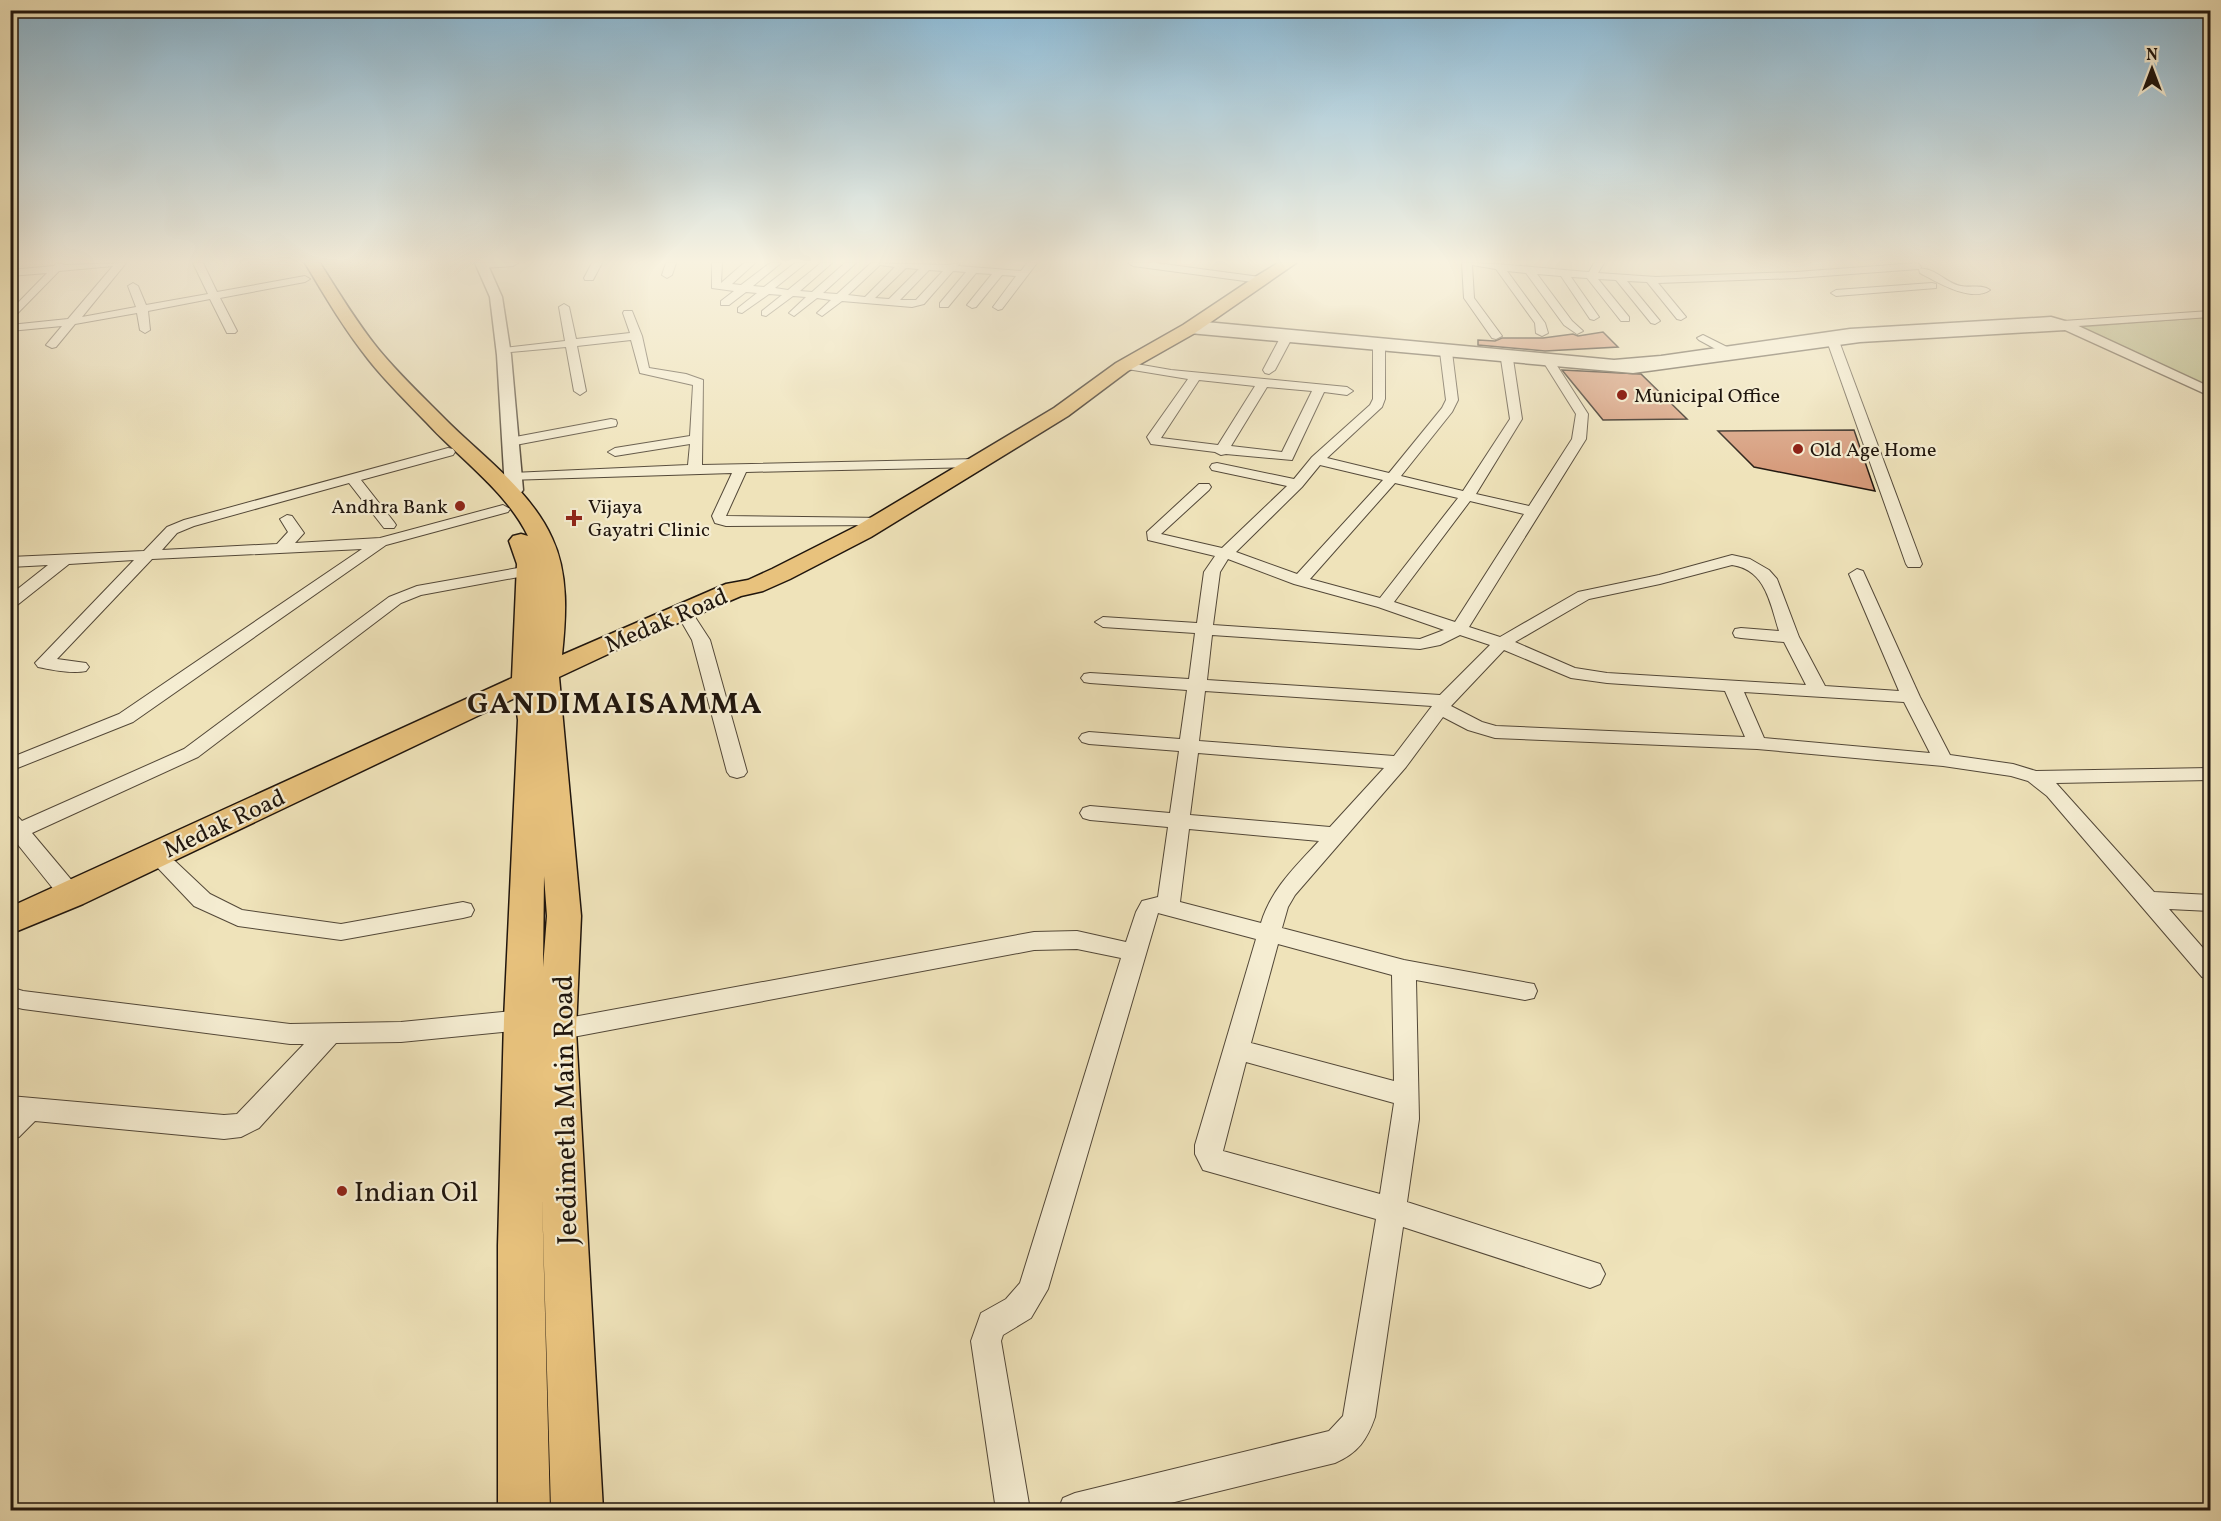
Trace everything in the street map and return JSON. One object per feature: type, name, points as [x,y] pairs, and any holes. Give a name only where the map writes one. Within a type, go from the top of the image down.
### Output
[{"type":"main road","points":[[344,334],[358,356],[448,452],[521,504],[541,540],[549,568],[551,629],[535,693]]},
{"type":"main road","points":[[358,334],[382,364],[509,494],[527,555],[535,693]]},
{"type":"main road","name":"Medak Road","points":[[10,921],[535,693],[629,634],[735,589],[754,586],[881,521],[1061,412],[1128,364],[1180,334]]},
{"type":"main road","points":[[10,939],[689,621],[749,596],[754,586]]},
{"type":"main road","points":[[551,629],[583,637],[602,638],[629,634]]},
{"type":"main road","name":"Jeedimetla Main Road","points":[[535,693],[540,1025],[577,1510]]},
{"type":"main road","name":"Jeedimetla Main Road","points":[[524,1510],[520,1245],[540,1025]]},
{"type":"street","points":[[52,345],[61,334]]},
{"type":"street","points":[[501,334],[510,442],[509,494]]},
{"type":"street","points":[[569,334],[580,391]]},
{"type":"street","points":[[1266,334],[1624,369],[1725,350],[1871,334]]},
{"type":"street","points":[[1270,334],[1637,365],[1833,341],[1871,334]]},
{"type":"street","points":[[2085,334],[2211,392]]},
{"type":"street","points":[[504,351],[636,336],[644,370],[656,375],[688,378],[699,383],[695,470]]},
{"type":"street","points":[[1269,370],[1287,336]]},
{"type":"street","points":[[1703,338],[1725,350]]},
{"type":"street","points":[[1833,341],[1914,564]]},
{"type":"street","points":[[1168,907],[1203,628],[1215,564],[1228,554],[1297,484],[1317,460],[1376,407],[1379,345]]},
{"type":"street","points":[[1300,581],[1393,477],[1451,405],[1446,352]]},
{"type":"street","points":[[1384,604],[1467,496],[1517,414],[1507,358]]},
{"type":"street","points":[[1103,622],[1420,644],[1434,641],[1459,629],[1579,439],[1583,420],[1579,408],[1550,363]]},
{"type":"street","points":[[1128,364],[1195,377],[1347,391]]},
{"type":"street","points":[[1195,377],[1154,439],[1160,442],[1221,451],[1287,457],[1320,388]]},
{"type":"street","points":[[1221,451],[1263,383]]},
{"type":"street","points":[[510,442],[612,432],[696,439]]},
{"type":"street","points":[[612,432],[617,471]]},
{"type":"street","points":[[80,667],[44,663],[172,530],[274,493],[352,478],[448,452]]},
{"type":"street","points":[[1317,460],[1534,512]]},
{"type":"street","points":[[10,765],[126,718],[381,542],[509,494],[617,471],[977,464]]},
{"type":"street","points":[[1217,467],[1297,484]]},
{"type":"street","points":[[740,470],[719,516],[720,520],[726,522],[881,521]]},
{"type":"street","points":[[352,478],[389,525]]},
{"type":"street","points":[[1204,488],[1152,535],[1157,539],[1228,554],[1300,581],[1384,604],[1502,643],[1558,669],[1589,677],[1911,697]]},
{"type":"street","points":[[280,549],[296,533],[287,519]]},
{"type":"street","points":[[10,562],[381,542]]},
{"type":"street","points":[[10,603],[64,560]]},
{"type":"street","points":[[1590,1274],[1393,1211],[1213,1161],[1209,1154],[1209,1145],[1278,907],[1287,890],[1399,763],[1443,704],[1502,643],[1584,595],[1736,560],[1763,573],[1771,582],[1790,637],[1818,691]]},
{"type":"street","points":[[71,895],[13,830],[191,753],[405,595],[529,571]]},
{"type":"street","points":[[1857,574],[1911,697],[1943,760]]},
{"type":"street","points":[[689,621],[701,640],[737,772]]},
{"type":"street","points":[[1741,633],[1790,637]]},
{"type":"street","points":[[1090,678],[1443,704],[1475,726],[1495,732],[1757,743],[1943,760],[2013,770],[2035,777],[2211,774]]},
{"type":"street","points":[[1732,686],[1757,743]]},
{"type":"street","points":[[1089,738],[1399,763]]},
{"type":"street","points":[[2035,777],[2054,791],[2211,971]]},
{"type":"street","points":[[1090,813],[1336,835]]},
{"type":"street","points":[[167,866],[202,900],[238,918],[340,932],[463,910]]},
{"type":"street","points":[[2150,900],[2211,903]]},
{"type":"street","points":[[1013,1510],[986,1341],[988,1327],[998,1318],[1015,1311],[1025,1302],[1033,1289],[1133,952],[1150,907],[1158,905],[1168,907],[1404,969],[1525,991]]},
{"type":"street","points":[[15,1000],[290,1034],[401,1032],[540,1025],[1034,941],[1077,940],[1133,952]]},
{"type":"street","points":[[1075,1510],[1335,1446],[1355,1431],[1393,1211],[1407,1096],[1404,969]]},
{"type":"street","points":[[16,1115],[224,1127],[241,1125],[261,1110],[328,1035]]},
{"type":"street","points":[[1237,1049],[1407,1096]]},
{"type":"green space","points":[[2091,334],[2210,334],[2210,389]]},
{"type":"building","points":[[1573,334],[1578,336],[1605,334],[1618,347],[1545,351],[1478,345],[1478,340],[1543,338]]},
{"type":"building","name":"Municipal Office","points":[[1562,370],[1641,374],[1687,419],[1603,420]]},
{"type":"building","name":"Old Age Home","points":[[1854,430],[1875,491],[1754,467],[1718,431]]},
{"type":"place","name":"Municipal Office","points":[[1622,395]]},
{"type":"place","name":"Old Age Home","points":[[1798,449]]},
{"type":"place","name":"Andhra Bank","points":[[460,506]]},
{"type":"place","name":"Vijaya Gayatri Clinic","points":[[574,518]]},
{"type":"place","name":"Indian Oil","points":[[342,1191]]},
{"type":"district","name":"GANDIMAISAMMA","points":[[615,703]]}]
